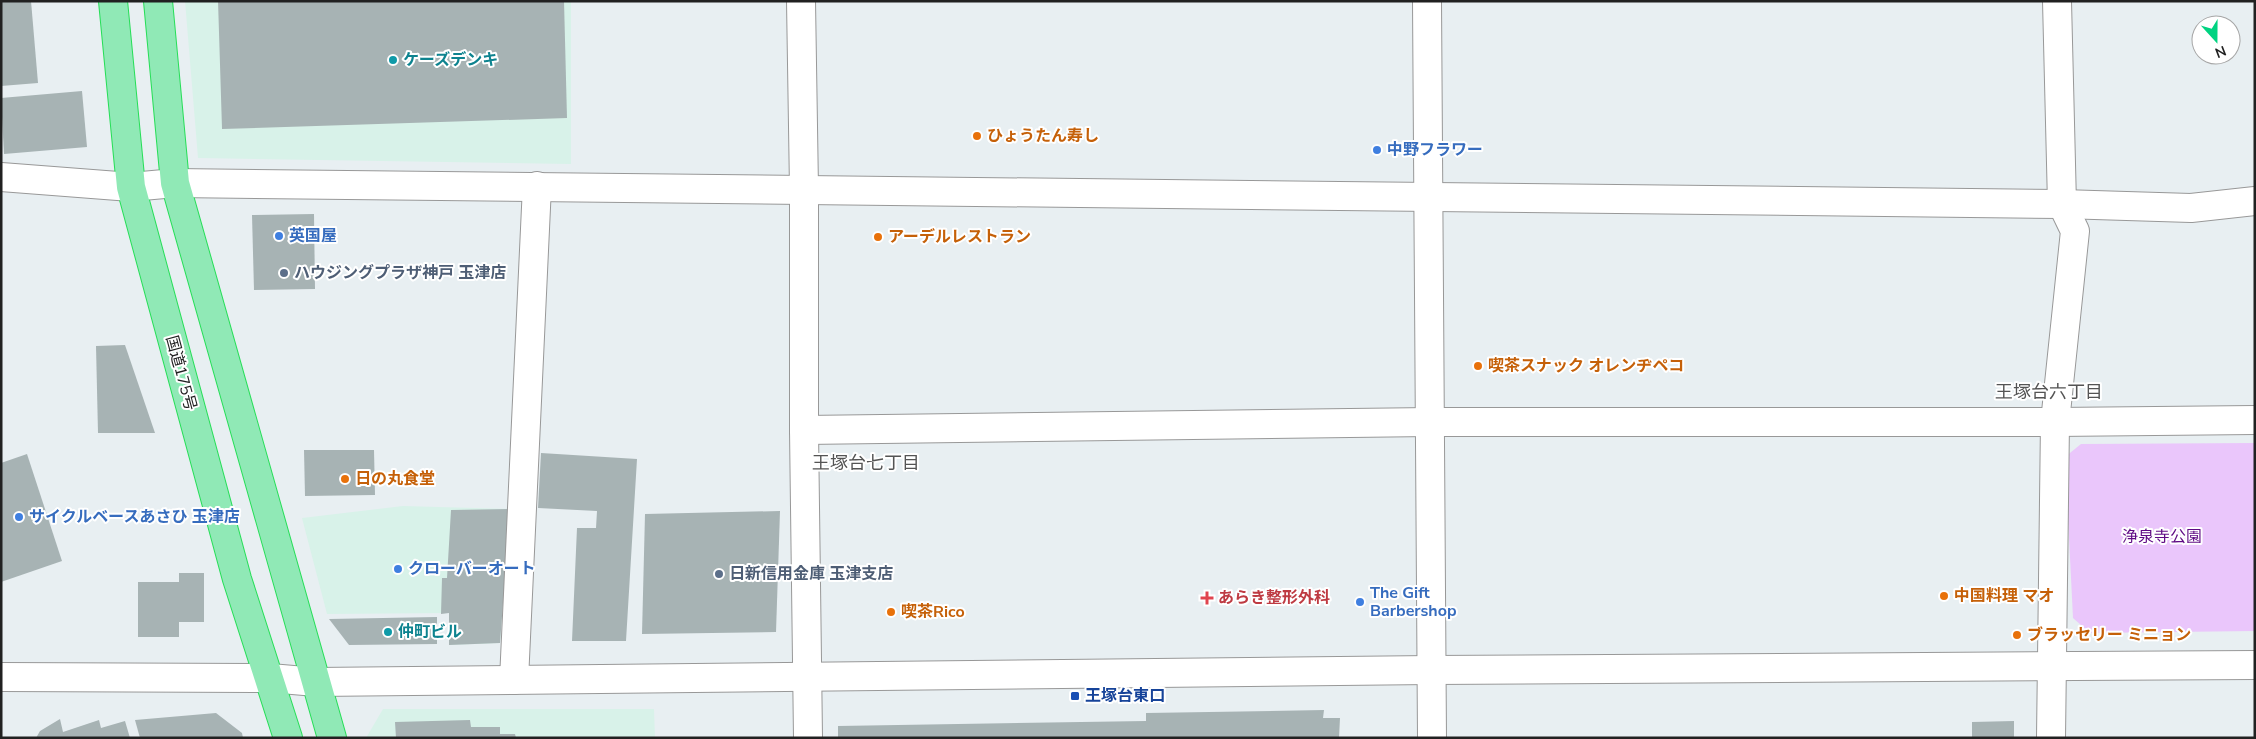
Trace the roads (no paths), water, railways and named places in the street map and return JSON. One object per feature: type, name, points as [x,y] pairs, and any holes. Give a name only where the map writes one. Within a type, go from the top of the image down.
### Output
[{"type":"highway","name":"国道175号","points":[[113,1],[131,187],[237,579],[288,738]]},
{"type":"highway","points":[[158,1],[175,183],[332,738]]},
{"type":"street","points":[[801,1],[808,738]]},
{"type":"street","points":[[1427,1],[1432,738]]},
{"type":"street","points":[[2051,738],[2055,422],[2075,231],[2062,204],[2057,1]]},
{"type":"street","points":[[1,177],[131,187],[175,183],[537,186],[2062,204],[2191,208],[2255,202]]},
{"type":"street","points":[[514,680],[537,186]]},
{"type":"street","points":[[804,430],[1430,422],[2055,422],[2255,420]]},
{"type":"street","points":[[1,677],[270,678],[316,682],[1431,670],[2255,665]]},
{"type":"place","name":"ケーズデンキ","points":[[393,60]]},
{"type":"place","name":"ひょうたん寿し","points":[[977,136]]},
{"type":"place","name":"中野フラワー","points":[[1377,150]]},
{"type":"place","name":"英国屋","points":[[279,236]]},
{"type":"place","name":"アーデルレストラン","points":[[878,237]]},
{"type":"place","name":"ハウジングプラザ神戸 玉津店","points":[[284,273]]},
{"type":"place","name":"喫茶スナック オレンヂペコ","points":[[1478,366]]},
{"type":"place","name":"日の丸食堂","points":[[345,479]]},
{"type":"place","name":"サイクルベースあさひ 玉津店","points":[[19,517]]},
{"type":"place","name":"クローバーオート","points":[[398,569]]},
{"type":"place","name":"日新信用金庫 玉津支店","points":[[719,574]]},
{"type":"place","name":"中国料理 マオ","points":[[1944,596]]},
{"type":"place","name":"あらき整形外科","points":[[1207,598]]},
{"type":"place","name":"The Gift Barbershop","points":[[1360,602]]},
{"type":"place","name":"喫茶Rico","points":[[891,612]]},
{"type":"place","name":"仲町ビル","points":[[388,632]]},
{"type":"place","name":"ブラッセリー ミニョン","points":[[2017,635]]},
{"type":"place","name":"王塚台東口","points":[[1075,696]]},
{"type":"district","name":"王塚台六丁目","points":[[2049,392]]},
{"type":"district","name":"王塚台七丁目","points":[[866,463]]},
{"type":"park label","name":"浄泉寺公園","points":[[2162,537]]}]
